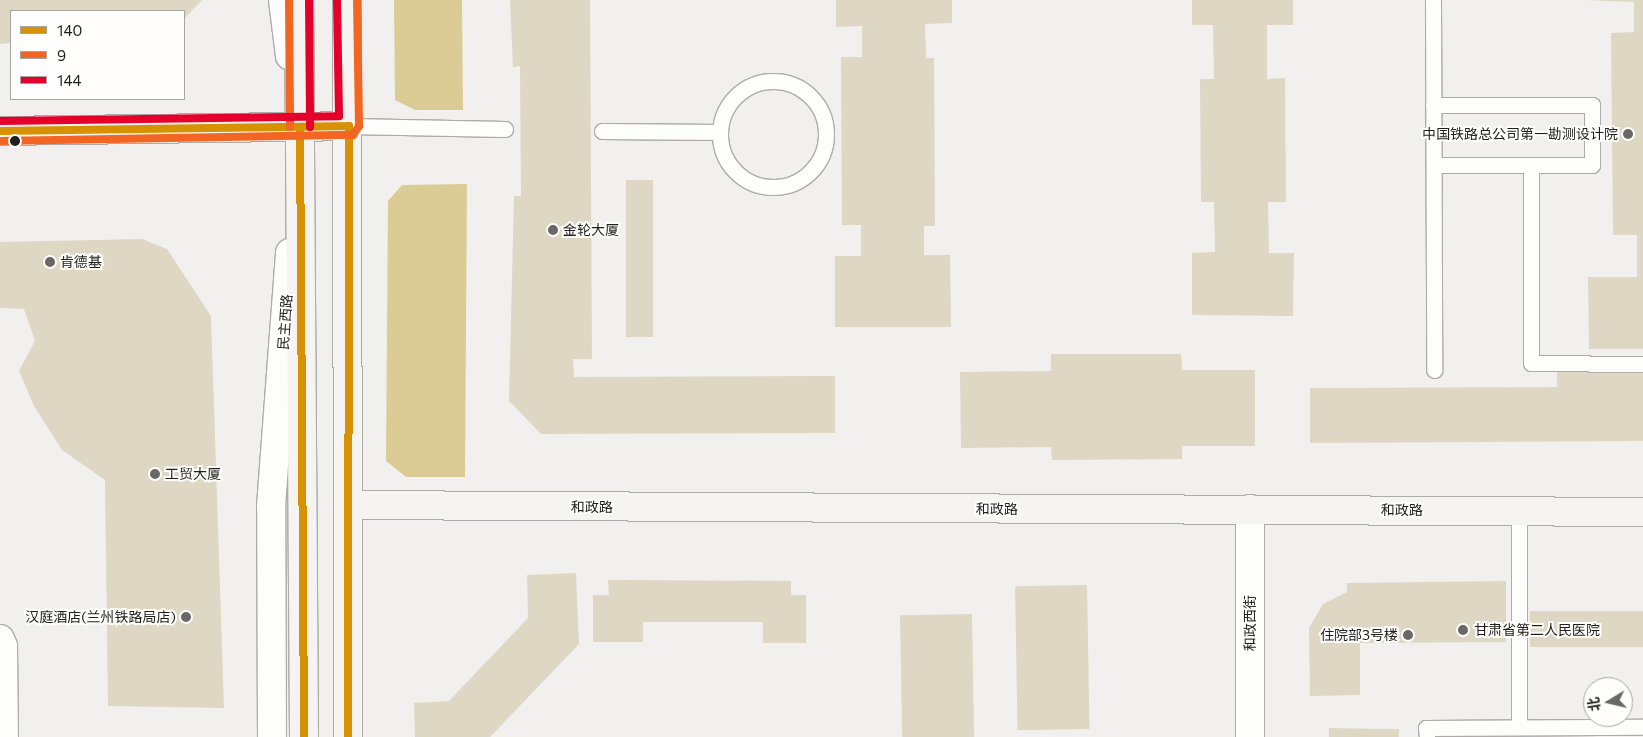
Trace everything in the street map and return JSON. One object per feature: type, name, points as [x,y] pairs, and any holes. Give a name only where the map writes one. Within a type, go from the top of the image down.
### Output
[{"type":"main road","points":[[299,0],[300,127]]},
{"type":"main road","points":[[347,0],[351,505],[348,737]]},
{"type":"main road","points":[[0,131],[349,126]]},
{"type":"main road","name":"民主西路","points":[[300,127],[304,737]]},
{"type":"main road","name":"和政路","points":[[351,505],[1643,512]]},
{"type":"street","points":[[283,0],[300,127]]},
{"type":"street","name":"民主西路","points":[[272,737],[270,506],[300,127]]},
{"type":"street","name":"和政西街","points":[[1250,509],[1250,737]]},
{"type":"street","points":[[0,639],[4,737]]},
{"type":"lane","points":[[1433,0],[1434,370]]},
{"type":"lane","points":[[775,80],[796,85],[813,97],[824,115],[827,136],[822,157],[810,174],[792,185],[771,188],[750,183],[734,171],[723,153],[719,132],[724,111],[736,94],[754,83],[775,80]]},
{"type":"lane","points":[[1433,105],[1592,105],[1592,165],[1434,165]]},
{"type":"lane","points":[[349,126],[505,129]]},
{"type":"lane","points":[[602,131],[719,132]]},
{"type":"lane","points":[[1531,165],[1531,364],[1643,364]]},
{"type":"lane","points":[[1519,510],[1520,727]]},
{"type":"lane","points":[[1427,737],[1426,728],[1643,726]]},
{"type":"shaded area","points":[[394,0],[462,0],[463,110],[415,110],[395,100]]},
{"type":"shaded area","points":[[467,184],[465,477],[406,477],[386,461],[388,201],[402,185]]},
{"type":"building","points":[[0,0],[202,0],[185,18],[185,10],[10,10],[10,43],[0,44]]},
{"type":"building","name":"金轮大厦","points":[[510,0],[590,0],[592,359],[573,359],[574,377],[835,376],[835,433],[541,434],[509,401],[514,196],[521,196],[520,66],[513,67]]},
{"type":"building","points":[[836,0],[952,0],[952,23],[925,24],[926,58],[934,58],[935,226],[924,226],[924,255],[950,255],[951,327],[835,327],[835,256],[861,256],[861,225],[842,225],[841,57],[862,57],[862,26],[836,27]]},
{"type":"building","points":[[1192,0],[1293,0],[1293,25],[1267,25],[1267,79],[1285,78],[1286,202],[1268,202],[1269,253],[1294,253],[1293,316],[1192,315],[1192,253],[1215,252],[1214,202],[1201,202],[1200,79],[1214,79],[1213,25],[1192,25]]},
{"type":"building","name":"中国铁路总公司第一勘测设计院","points":[[1584,0],[1643,0],[1643,349],[1589,349],[1588,277],[1637,277],[1637,235],[1613,235],[1611,33],[1634,32],[1634,2]]},
{"type":"building","points":[[626,180],[653,180],[653,337],[626,337]]},
{"type":"building","name":"工贸大厦","points":[[142,239],[167,249],[211,316],[224,708],[108,706],[105,480],[62,450],[34,406],[19,371],[35,341],[24,309],[0,308],[0,242]]},
{"type":"building","points":[[1051,354],[1181,354],[1182,370],[1255,370],[1255,446],[1182,446],[1182,459],[1052,460],[1051,447],[961,448],[960,372],[1051,371]]},
{"type":"building","points":[[1557,370],[1643,370],[1643,441],[1310,443],[1310,388],[1557,387]]},
{"type":"building","points":[[576,573],[579,644],[490,737],[415,737],[414,703],[449,701],[528,618],[527,575]]},
{"type":"building","points":[[608,580],[791,581],[791,595],[806,595],[806,643],[763,643],[763,622],[643,622],[643,642],[593,642],[593,595],[609,595]]},
{"type":"building","name":"住院部3号楼","points":[[1506,581],[1506,642],[1360,643],[1360,695],[1310,696],[1309,628],[1323,604],[1347,592],[1347,583]]},
{"type":"building","points":[[1087,585],[1090,729],[1018,730],[1015,586]]},
{"type":"building","points":[[1530,611],[1643,611],[1643,647],[1530,647]]},
{"type":"building","points":[[972,614],[974,737],[902,737],[900,615]]},
{"type":"building","points":[[1329,728],[1399,729],[1399,737],[1329,737]]},
{"type":"transit line","name":"9","points":[[289,0],[290,127]]},
{"type":"transit line","name":"144","points":[[309,0],[310,127]]},
{"type":"transit line","name":"144","points":[[0,121],[339,116],[337,0]]},
{"type":"transit line","name":"9","points":[[0,141],[353,135],[359,126],[357,0]]},
{"type":"transit line","name":"140","points":[[0,131],[349,126],[348,737]]},
{"type":"transit line","name":"140","points":[[300,127],[304,737]]},
{"type":"place","name":"中国铁路总公司第一勘测设计院","points":[[1628,134]]},
{"type":"place","name":"金轮大厦","points":[[553,230]]},
{"type":"place","name":"肯德基","points":[[50,262]]},
{"type":"place","name":"工贸大厦","points":[[155,474]]},
{"type":"place","name":"汉庭酒店(兰州铁路局店)","points":[[186,617]]},
{"type":"place","name":"甘肃省第二人民医院","points":[[1463,630]]},
{"type":"place","name":"住院部3号楼","points":[[1408,635]]}]
